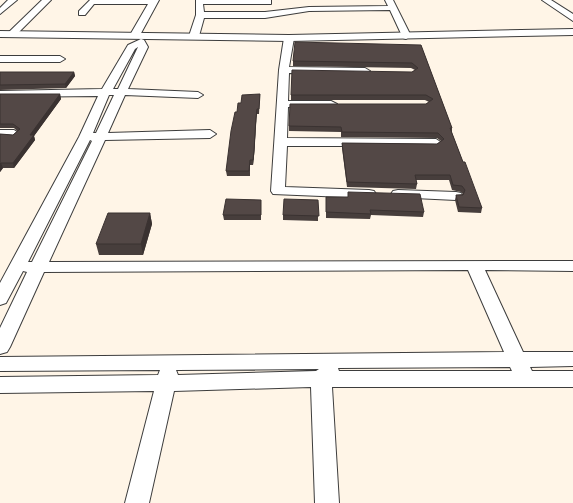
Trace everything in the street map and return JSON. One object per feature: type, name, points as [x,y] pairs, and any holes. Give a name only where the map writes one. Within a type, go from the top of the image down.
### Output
[{"type":"street","points":[[0,12],[13,0]]},
{"type":"street","points":[[12,34],[47,0]]},
{"type":"street","points":[[546,0],[573,18]]},
{"type":"street","points":[[0,299],[85,137],[105,93],[131,47],[141,37],[155,1],[93,1],[82,13]]},
{"type":"street","points":[[194,36],[200,15],[200,1],[268,2]]},
{"type":"street","points":[[200,15],[265,14],[309,9],[390,4],[406,36]]},
{"type":"street","points":[[0,34],[289,38],[573,32]]},
{"type":"street","points":[[0,347],[143,46],[141,37]]},
{"type":"street","points":[[289,38],[284,70],[278,191],[456,196]]},
{"type":"street","points":[[0,59],[60,59]]},
{"type":"street","points":[[284,70],[379,72]]},
{"type":"street","points":[[0,94],[122,92],[198,95]]},
{"type":"street","points":[[282,104],[346,104]]},
{"type":"street","points":[[0,134],[14,134]]},
{"type":"street","points":[[85,137],[210,134]]},
{"type":"street","points":[[280,142],[436,143]]},
{"type":"street","points":[[474,265],[526,380]]},
{"type":"street","points":[[16,267],[573,266]]},
{"type":"street","points":[[0,385],[338,361],[573,359]]},
{"type":"street","points":[[328,503],[321,379],[338,361]]},
{"type":"street","points":[[0,364],[321,379],[573,380]]},
{"type":"street","points":[[138,503],[168,373]]},
{"type":"building","points":[[295,42],[421,45],[452,128],[450,128],[463,162],[465,162],[482,208],[459,207],[456,195],[463,195],[465,190],[462,186],[453,185],[450,175],[415,175],[417,184],[347,182],[342,143],[437,144],[444,139],[438,133],[342,132],[341,127],[289,126],[290,104],[426,104],[433,99],[426,95],[291,95],[292,70],[412,72],[418,68],[412,63],[293,61]]},
{"type":"building","points":[[0,72],[74,72],[65,84],[0,85]]},
{"type":"building","points":[[0,94],[60,94],[30,135],[34,135],[13,163],[0,164],[0,134],[13,135],[20,129],[13,124],[0,124]]},
{"type":"building","points":[[260,94],[259,109],[257,109],[256,118],[253,160],[250,160],[249,171],[226,171],[231,131],[235,112],[237,112],[238,103],[241,103],[242,95]]},
{"type":"building","points":[[348,192],[420,194],[424,212],[370,210],[371,214],[326,212],[326,197],[348,197]]},
{"type":"building","points":[[226,199],[261,200],[261,215],[223,215]]},
{"type":"building","points":[[284,199],[318,200],[319,216],[283,215]]},
{"type":"building","points":[[108,213],[150,213],[141,244],[96,244]]}]
